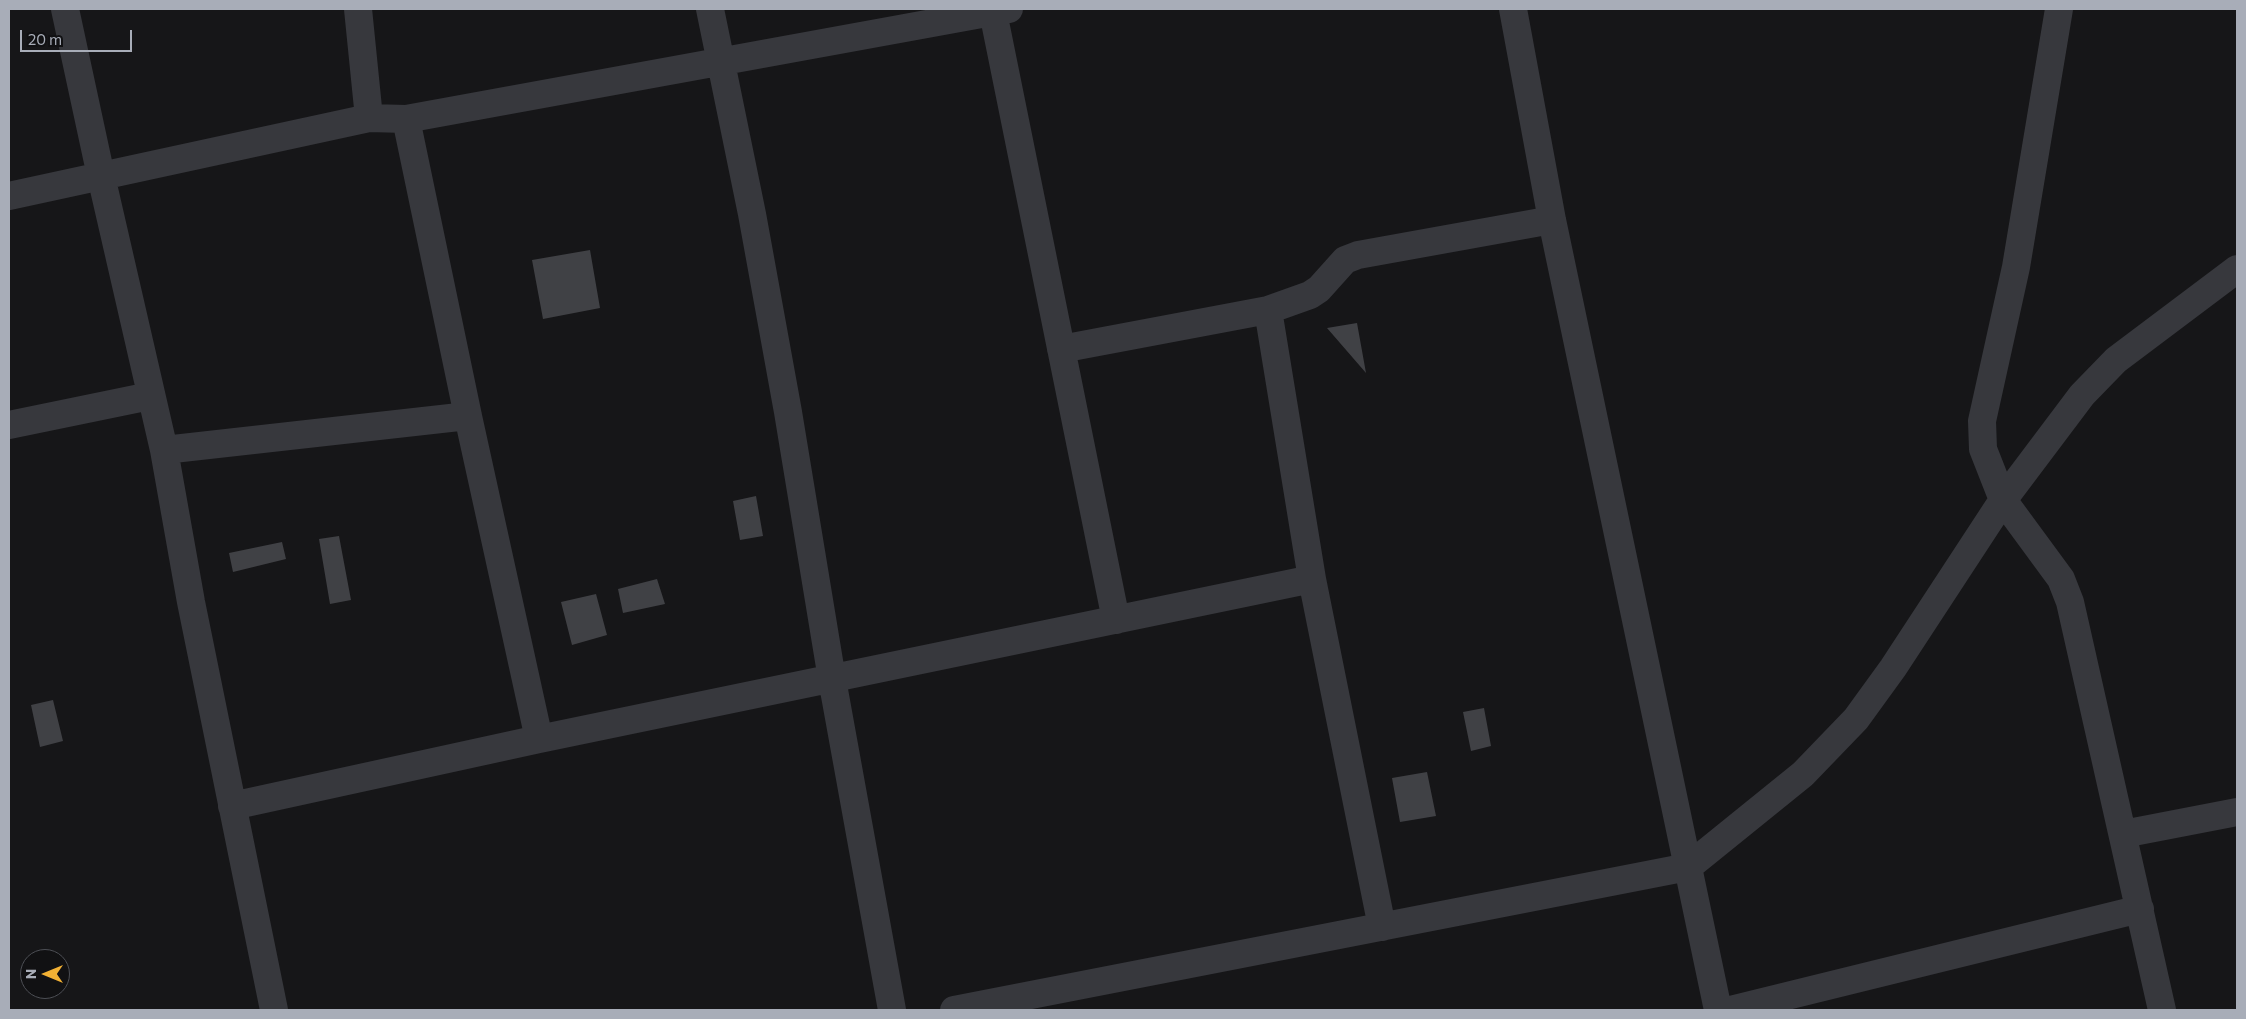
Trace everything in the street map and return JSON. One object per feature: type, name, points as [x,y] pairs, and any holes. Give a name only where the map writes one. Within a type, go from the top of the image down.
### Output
[{"type":"street","points":[[66,9],[101,176],[150,396],[164,450],[191,602],[274,1010]]},
{"type":"street","points":[[358,9],[369,118]]},
{"type":"street","points":[[710,9],[754,224],[832,680],[892,1010]]},
{"type":"street","points":[[1513,9],[1552,220],[1718,1010]]},
{"type":"street","points":[[2059,9],[2016,267],[1982,421],[1982,449],[2003,500],[2061,579],[2070,602],[2162,1010]]},
{"type":"street","points":[[9,196],[369,118],[406,119],[588,84],[720,62],[1001,10],[1061,349],[1116,620]]},
{"type":"street","points":[[406,119],[468,416],[540,739]]},
{"type":"street","points":[[1061,349],[1268,310],[1310,295],[1319,289],[1346,260],[1358,254],[1552,220]]},
{"type":"street","points":[[954,1010],[1688,868],[1803,774],[1856,719],[1893,668],[2003,500],[2082,395],[2116,360],[2237,269]]},
{"type":"street","points":[[1268,310],[1312,579],[1382,927]]},
{"type":"street","points":[[9,425],[150,396]]},
{"type":"street","points":[[164,450],[468,416]]},
{"type":"street","points":[[232,806],[540,739],[1312,579]]},
{"type":"street","points":[[2123,834],[2237,812]]},
{"type":"street","points":[[1730,1010],[2140,909]]},
{"type":"building","points":[[590,250],[600,308],[543,319],[532,260]]},
{"type":"building","points":[[1357,323],[1366,373],[1327,328]]},
{"type":"building","points":[[756,496],[763,536],[740,540],[733,501]]},
{"type":"building","points":[[339,536],[351,600],[330,604],[319,539]]},
{"type":"building","points":[[282,542],[286,559],[233,572],[229,553]]},
{"type":"building","points":[[657,579],[665,604],[623,613],[618,589]]},
{"type":"building","points":[[596,594],[607,635],[572,645],[561,602]]},
{"type":"building","points":[[53,700],[63,741],[40,747],[31,705]]},
{"type":"building","points":[[1484,708],[1491,746],[1471,751],[1463,712]]},
{"type":"building","points":[[1427,772],[1436,816],[1400,822],[1392,778]]}]
